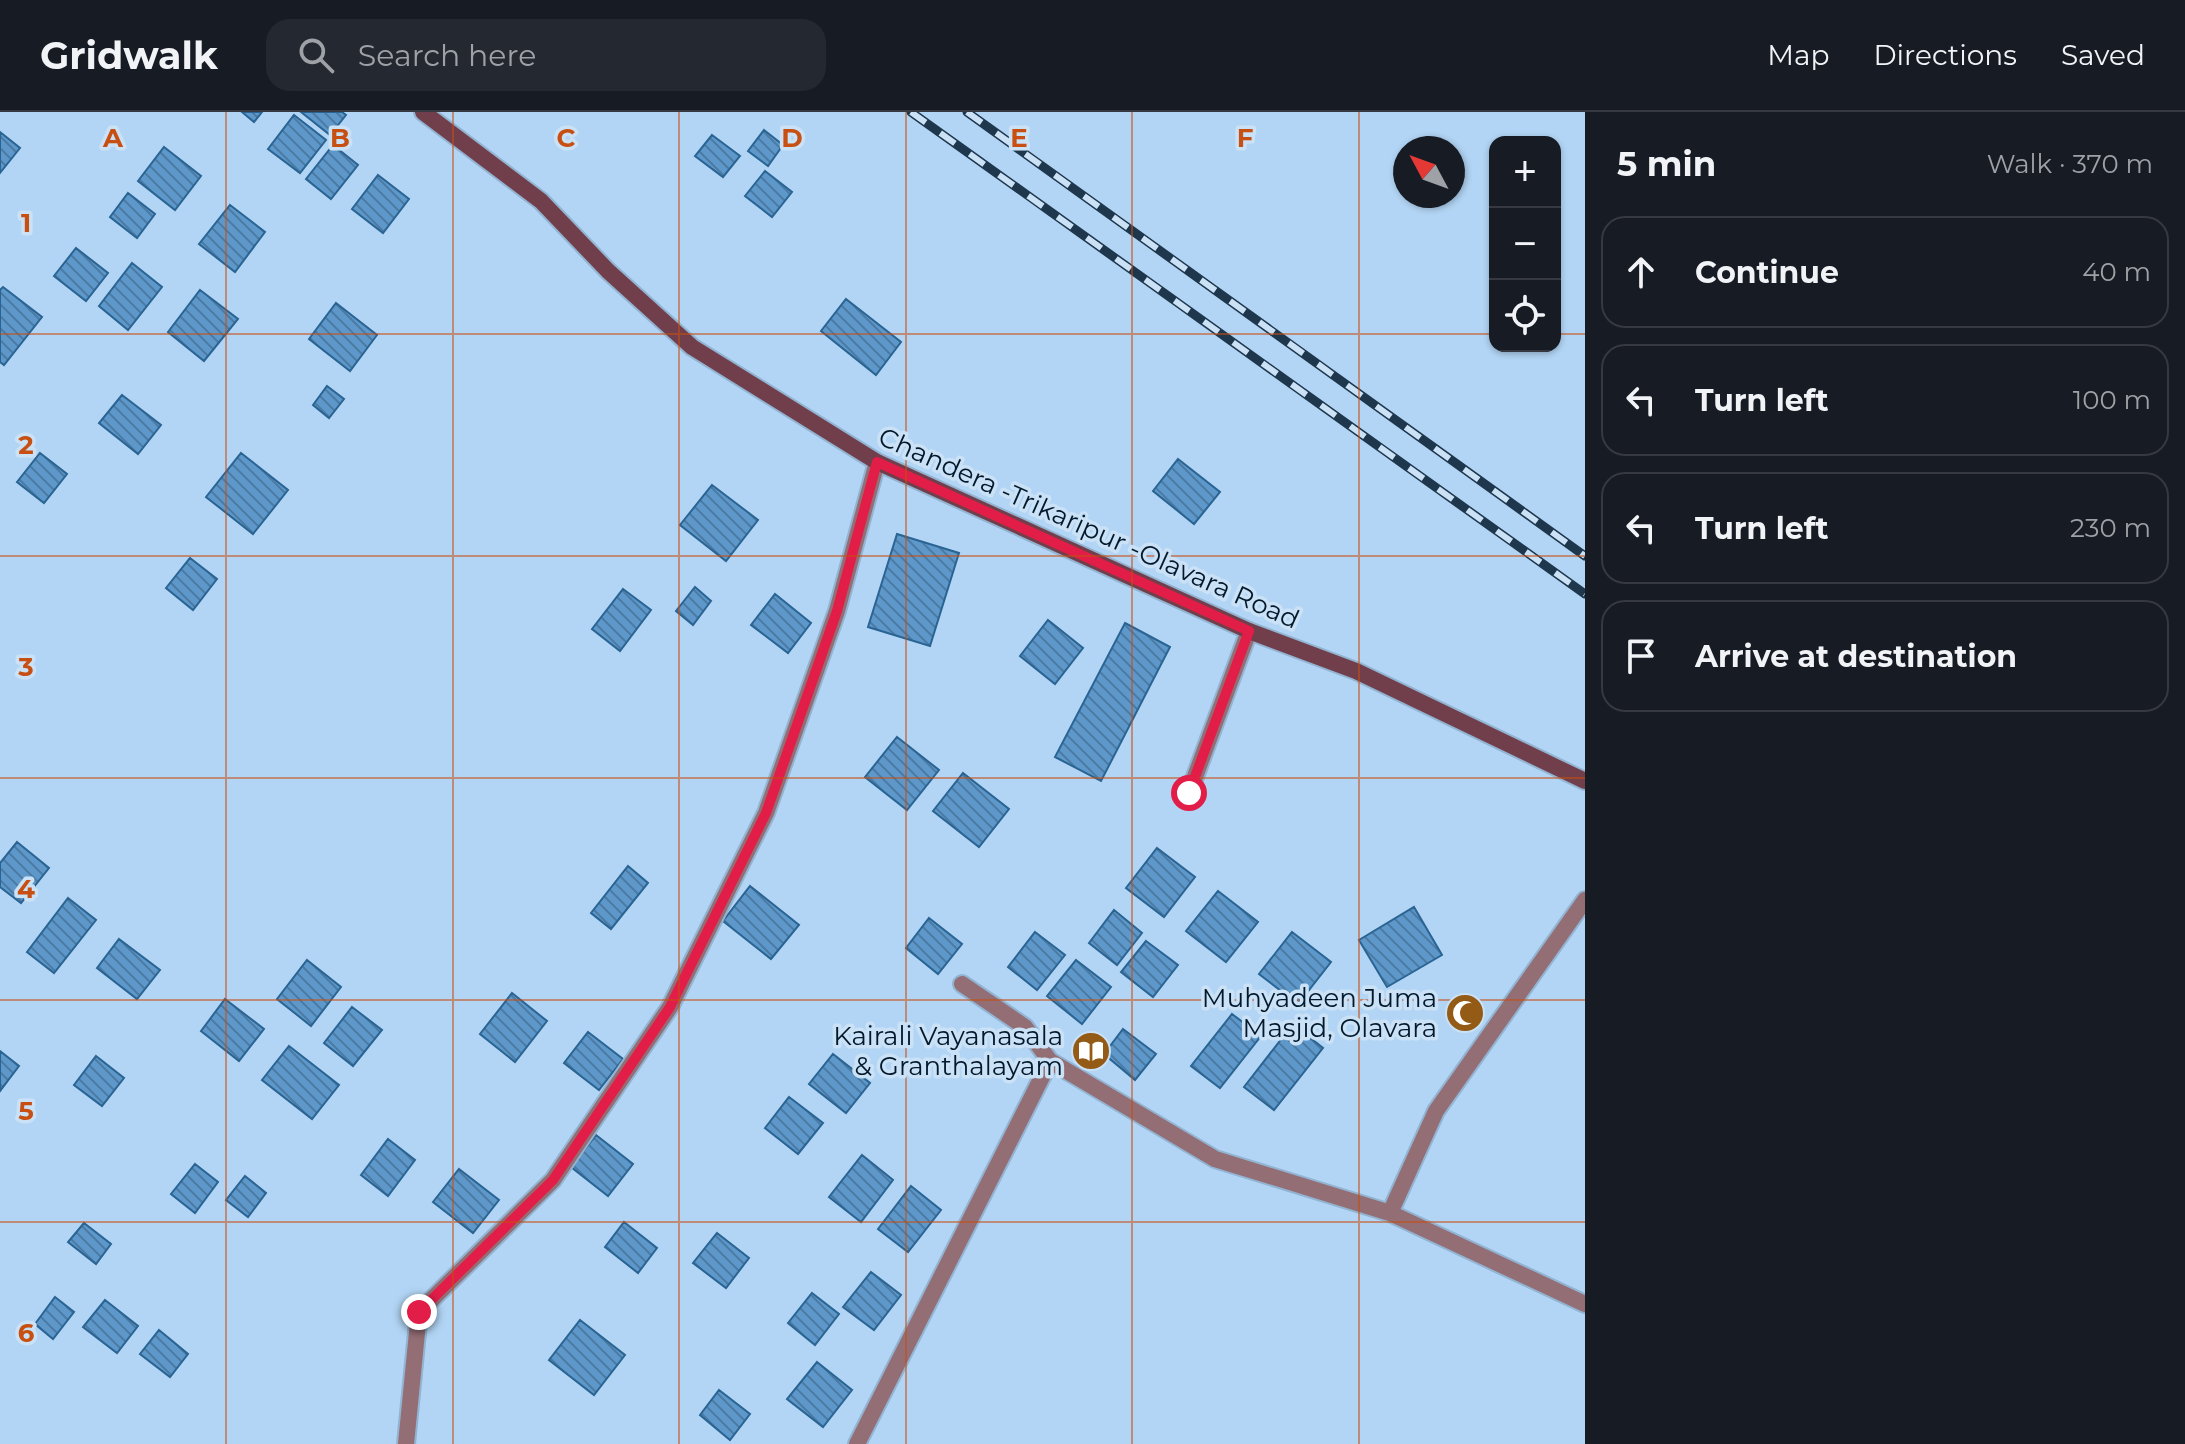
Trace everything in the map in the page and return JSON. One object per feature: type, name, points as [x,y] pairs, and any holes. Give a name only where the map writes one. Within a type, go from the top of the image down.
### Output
[{"type":"main road","name":"Chandera -Trikaripur -Olavara Road","points":[[423,112],[541,201],[608,271],[692,347],[877,462],[1249,631],[1356,671],[1585,781]]},
{"type":"street","points":[[406,1444],[419,1312],[553,1180],[670,1007],[766,813],[837,611],[877,462]]},
{"type":"street","points":[[1189,793],[1249,631]]},
{"type":"street","points":[[1390,1213],[1436,1111],[1585,900]]},
{"type":"street","points":[[962,984],[1025,1027],[1050,1061],[1215,1159],[1390,1213],[1585,1304]]},
{"type":"street","points":[[857,1444],[1050,1061]]},
{"type":"building","points":[[242,112],[262,112],[254,122]]},
{"type":"building","points":[[301,112],[342,112],[346,115],[330,135]]},
{"type":"building","points":[[294,115],[326,140],[300,173],[268,149]]},
{"type":"building","points":[[764,130],[783,145],[768,166],[748,151]]},
{"type":"building","points":[[0,132],[20,148],[0,173]]},
{"type":"building","points":[[712,135],[740,156],[723,177],[695,156]]},
{"type":"building","points":[[333,145],[358,165],[331,199],[306,179]]},
{"type":"building","points":[[164,147],[201,176],[175,210],[138,181]]},
{"type":"building","points":[[765,171],[792,192],[772,217],[745,196]]},
{"type":"building","points":[[378,175],[409,199],[383,233],[352,209]]},
{"type":"building","points":[[128,193],[155,214],[137,238],[110,217]]},
{"type":"building","points":[[230,205],[265,232],[235,272],[199,244]]},
{"type":"building","points":[[76,248],[108,273],[86,301],[54,276]]},
{"type":"building","points":[[132,263],[162,287],[128,330],[99,306]]},
{"type":"building","points":[[3,287],[42,317],[4,365],[0,362],[0,290]]},
{"type":"building","points":[[200,290],[238,319],[204,361],[168,332]]},
{"type":"building","points":[[846,299],[901,342],[876,375],[821,331]]},
{"type":"building","points":[[336,303],[377,335],[350,371],[309,339]]},
{"type":"building","points":[[327,386],[344,399],[329,418],[313,405]]},
{"type":"building","points":[[122,395],[161,425],[138,454],[99,423]]},
{"type":"building","points":[[40,453],[67,474],[44,503],[17,482]]},
{"type":"building","points":[[241,453],[288,490],[253,534],[206,497]]},
{"type":"building","points":[[1178,459],[1220,492],[1194,524],[1153,491]]},
{"type":"building","points":[[712,485],[758,520],[726,561],[680,525]]},
{"type":"building","points":[[897,534],[959,553],[930,646],[868,627]]},
{"type":"building","points":[[190,558],[217,579],[193,610],[166,588]]},
{"type":"building","points":[[695,587],[711,601],[693,625],[676,611]]},
{"type":"building","points":[[623,589],[651,610],[620,651],[592,629]]},
{"type":"building","points":[[775,594],[811,623],[788,653],[751,625]]},
{"type":"building","points":[[1048,620],[1083,648],[1055,684],[1020,656]]},
{"type":"building","points":[[1125,623],[1170,647],[1101,781],[1055,757]]},
{"type":"building","points":[[897,737],[939,770],[907,810],[865,777]]},
{"type":"building","points":[[963,773],[1009,809],[979,847],[933,811]]},
{"type":"building","points":[[17,842],[49,868],[21,903],[0,887],[0,863]]},
{"type":"building","points":[[1157,848],[1195,877],[1164,917],[1126,888]]},
{"type":"building","points":[[628,866],[648,883],[611,929],[591,913]]},
{"type":"building","points":[[750,886],[799,925],[771,959],[723,921]]},
{"type":"building","points":[[1218,891],[1258,922],[1226,962],[1186,931]]},
{"type":"building","points":[[68,898],[96,920],[54,973],[27,952]]},
{"type":"building","points":[[1414,907],[1442,955],[1387,987],[1359,940]]},
{"type":"building","points":[[1114,910],[1142,933],[1117,965],[1089,943]]},
{"type":"building","points":[[929,918],[962,944],[938,974],[906,948]]},
{"type":"building","points":[[1035,932],[1065,955],[1037,990],[1008,967]]},
{"type":"building","points":[[1292,932],[1331,962],[1298,1004],[1259,974]]},
{"type":"building","points":[[119,939],[160,970],[137,999],[97,968]]},
{"type":"building","points":[[1146,941],[1178,965],[1153,997],[1121,972]]},
{"type":"building","points":[[307,960],[341,987],[311,1026],[277,999]]},
{"type":"building","points":[[1076,960],[1111,987],[1082,1024],[1047,996]]},
{"type":"building","points":[[512,993],[547,1021],[515,1062],[480,1034]]},
{"type":"building","points":[[225,999],[264,1029],[239,1061],[201,1031]]},
{"type":"building","points":[[352,1007],[382,1030],[353,1066],[324,1043]]},
{"type":"building","points":[[1232,1014],[1261,1036],[1220,1088],[1191,1066]]},
{"type":"building","points":[[1293,1024],[1323,1048],[1274,1110],[1244,1087]]},
{"type":"building","points":[[1123,1029],[1156,1054],[1135,1080],[1104,1054]]},
{"type":"building","points":[[588,1032],[623,1059],[599,1090],[564,1063]]},
{"type":"building","points":[[289,1046],[339,1085],[312,1119],[262,1080]]},
{"type":"building","points":[[0,1051],[19,1066],[0,1091]]},
{"type":"building","points":[[833,1054],[870,1083],[846,1113],[809,1084]]},
{"type":"building","points":[[96,1056],[124,1078],[102,1106],[74,1085]]},
{"type":"building","points":[[789,1097],[823,1123],[798,1154],[765,1128]]},
{"type":"building","points":[[596,1135],[633,1164],[608,1196],[571,1167]]},
{"type":"building","points":[[388,1139],[415,1160],[388,1196],[361,1175]]},
{"type":"building","points":[[862,1155],[893,1180],[861,1222],[829,1197]]},
{"type":"building","points":[[195,1164],[218,1182],[195,1213],[171,1194]]},
{"type":"building","points":[[459,1169],[499,1200],[473,1233],[433,1202]]},
{"type":"building","points":[[245,1176],[266,1193],[248,1217],[226,1200]]},
{"type":"building","points":[[911,1186],[941,1210],[908,1252],[878,1229]]},
{"type":"building","points":[[624,1222],[657,1248],[638,1273],[605,1247]]},
{"type":"building","points":[[84,1223],[111,1244],[96,1264],[68,1242]]},
{"type":"building","points":[[717,1233],[749,1258],[726,1288],[693,1263]]},
{"type":"building","points":[[871,1272],[901,1295],[874,1330],[843,1307]]},
{"type":"building","points":[[812,1293],[839,1314],[815,1345],[788,1323]]},
{"type":"building","points":[[55,1297],[74,1312],[53,1339],[35,1324]]},
{"type":"building","points":[[105,1300],[138,1326],[117,1353],[83,1327]]},
{"type":"building","points":[[580,1320],[625,1355],[594,1395],[549,1360]]},
{"type":"building","points":[[159,1330],[188,1354],[170,1377],[140,1354]]},
{"type":"building","points":[[817,1362],[852,1390],[823,1427],[787,1399]]},
{"type":"building","points":[[719,1390],[750,1414],[730,1440],[700,1415]]},
{"type":"railway","points":[[911,112],[1585,594]]},
{"type":"railway","points":[[967,112],[1585,556]]},
{"type":"place","name":"Muhyadeen Juma Masjid, Olavara","points":[[1465,1013]]},
{"type":"place","name":"Kairali Vayanasala & Granthalayam","points":[[1091,1051]]},
{"type":"route","points":[[419,1312],[553,1180],[670,1007],[766,813],[837,611],[877,462],[1014,527],[1249,631],[1189,793]]}]
